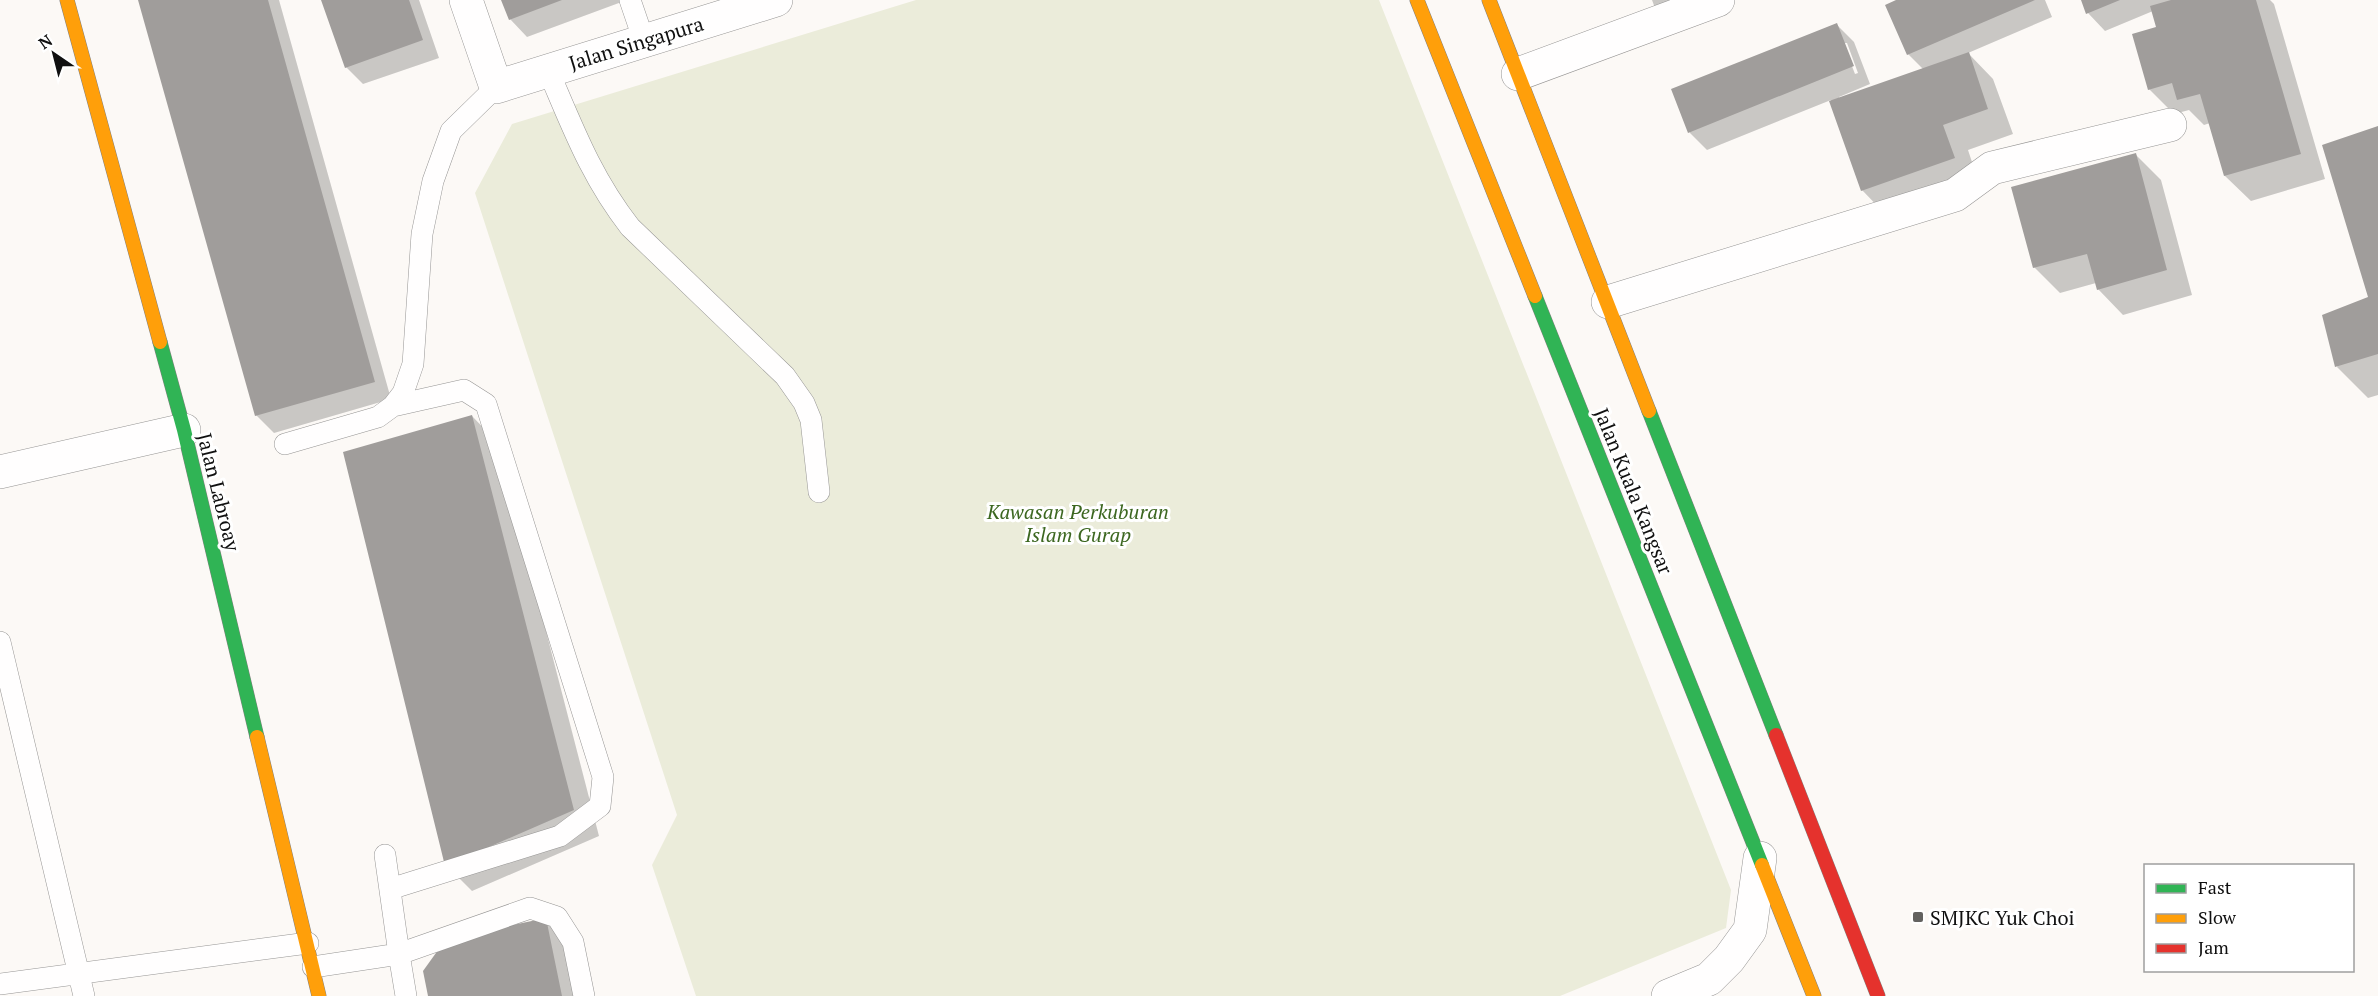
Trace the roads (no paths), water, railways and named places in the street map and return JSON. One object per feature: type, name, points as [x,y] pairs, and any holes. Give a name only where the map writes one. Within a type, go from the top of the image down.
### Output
[{"type":"main road","name":"Jalan Labroay","points":[[67,0],[184,430],[319,996]]},
{"type":"main road","name":"Jalan Kuala Kangsar","points":[[1417,0],[1814,996]]},
{"type":"main road","points":[[1489,0],[1878,996]]},
{"type":"street","points":[[466,0],[496,87]]},
{"type":"street","name":"Jalan Singapura","points":[[496,87],[776,0]]},
{"type":"street","points":[[1518,74],[1718,0]]},
{"type":"street","points":[[1608,302],[1955,195],[1992,168],[2170,125]]},
{"type":"street","points":[[0,472],[184,430]]},
{"type":"street","points":[[1668,996],[1709,979],[1750,930],[1760,858]]},
{"type":"lane","points":[[630,0],[644,41]]},
{"type":"lane","points":[[548,70],[589,167],[616,210],[630,227],[785,376],[796,390],[811,420],[819,492]]},
{"type":"lane","points":[[285,444],[378,417],[393,406],[403,393],[413,364],[422,234],[434,181],[450,131],[496,87]]},
{"type":"lane","points":[[390,890],[560,836],[600,806],[603,777],[486,404],[464,390],[393,406]]},
{"type":"lane","points":[[0,642],[84,996]]},
{"type":"lane","points":[[385,855],[406,996]]},
{"type":"lane","points":[[313,967],[399,954],[530,908],[557,917],[573,942],[584,996]]},
{"type":"lane","points":[[0,984],[308,943]]},
{"type":"place","name":"SMJKC Yuk Choi","points":[[1918,917]]},
{"type":"park label","name":"Kawasan Perkuburan Islam Gurap","points":[[1078,522]]}]
